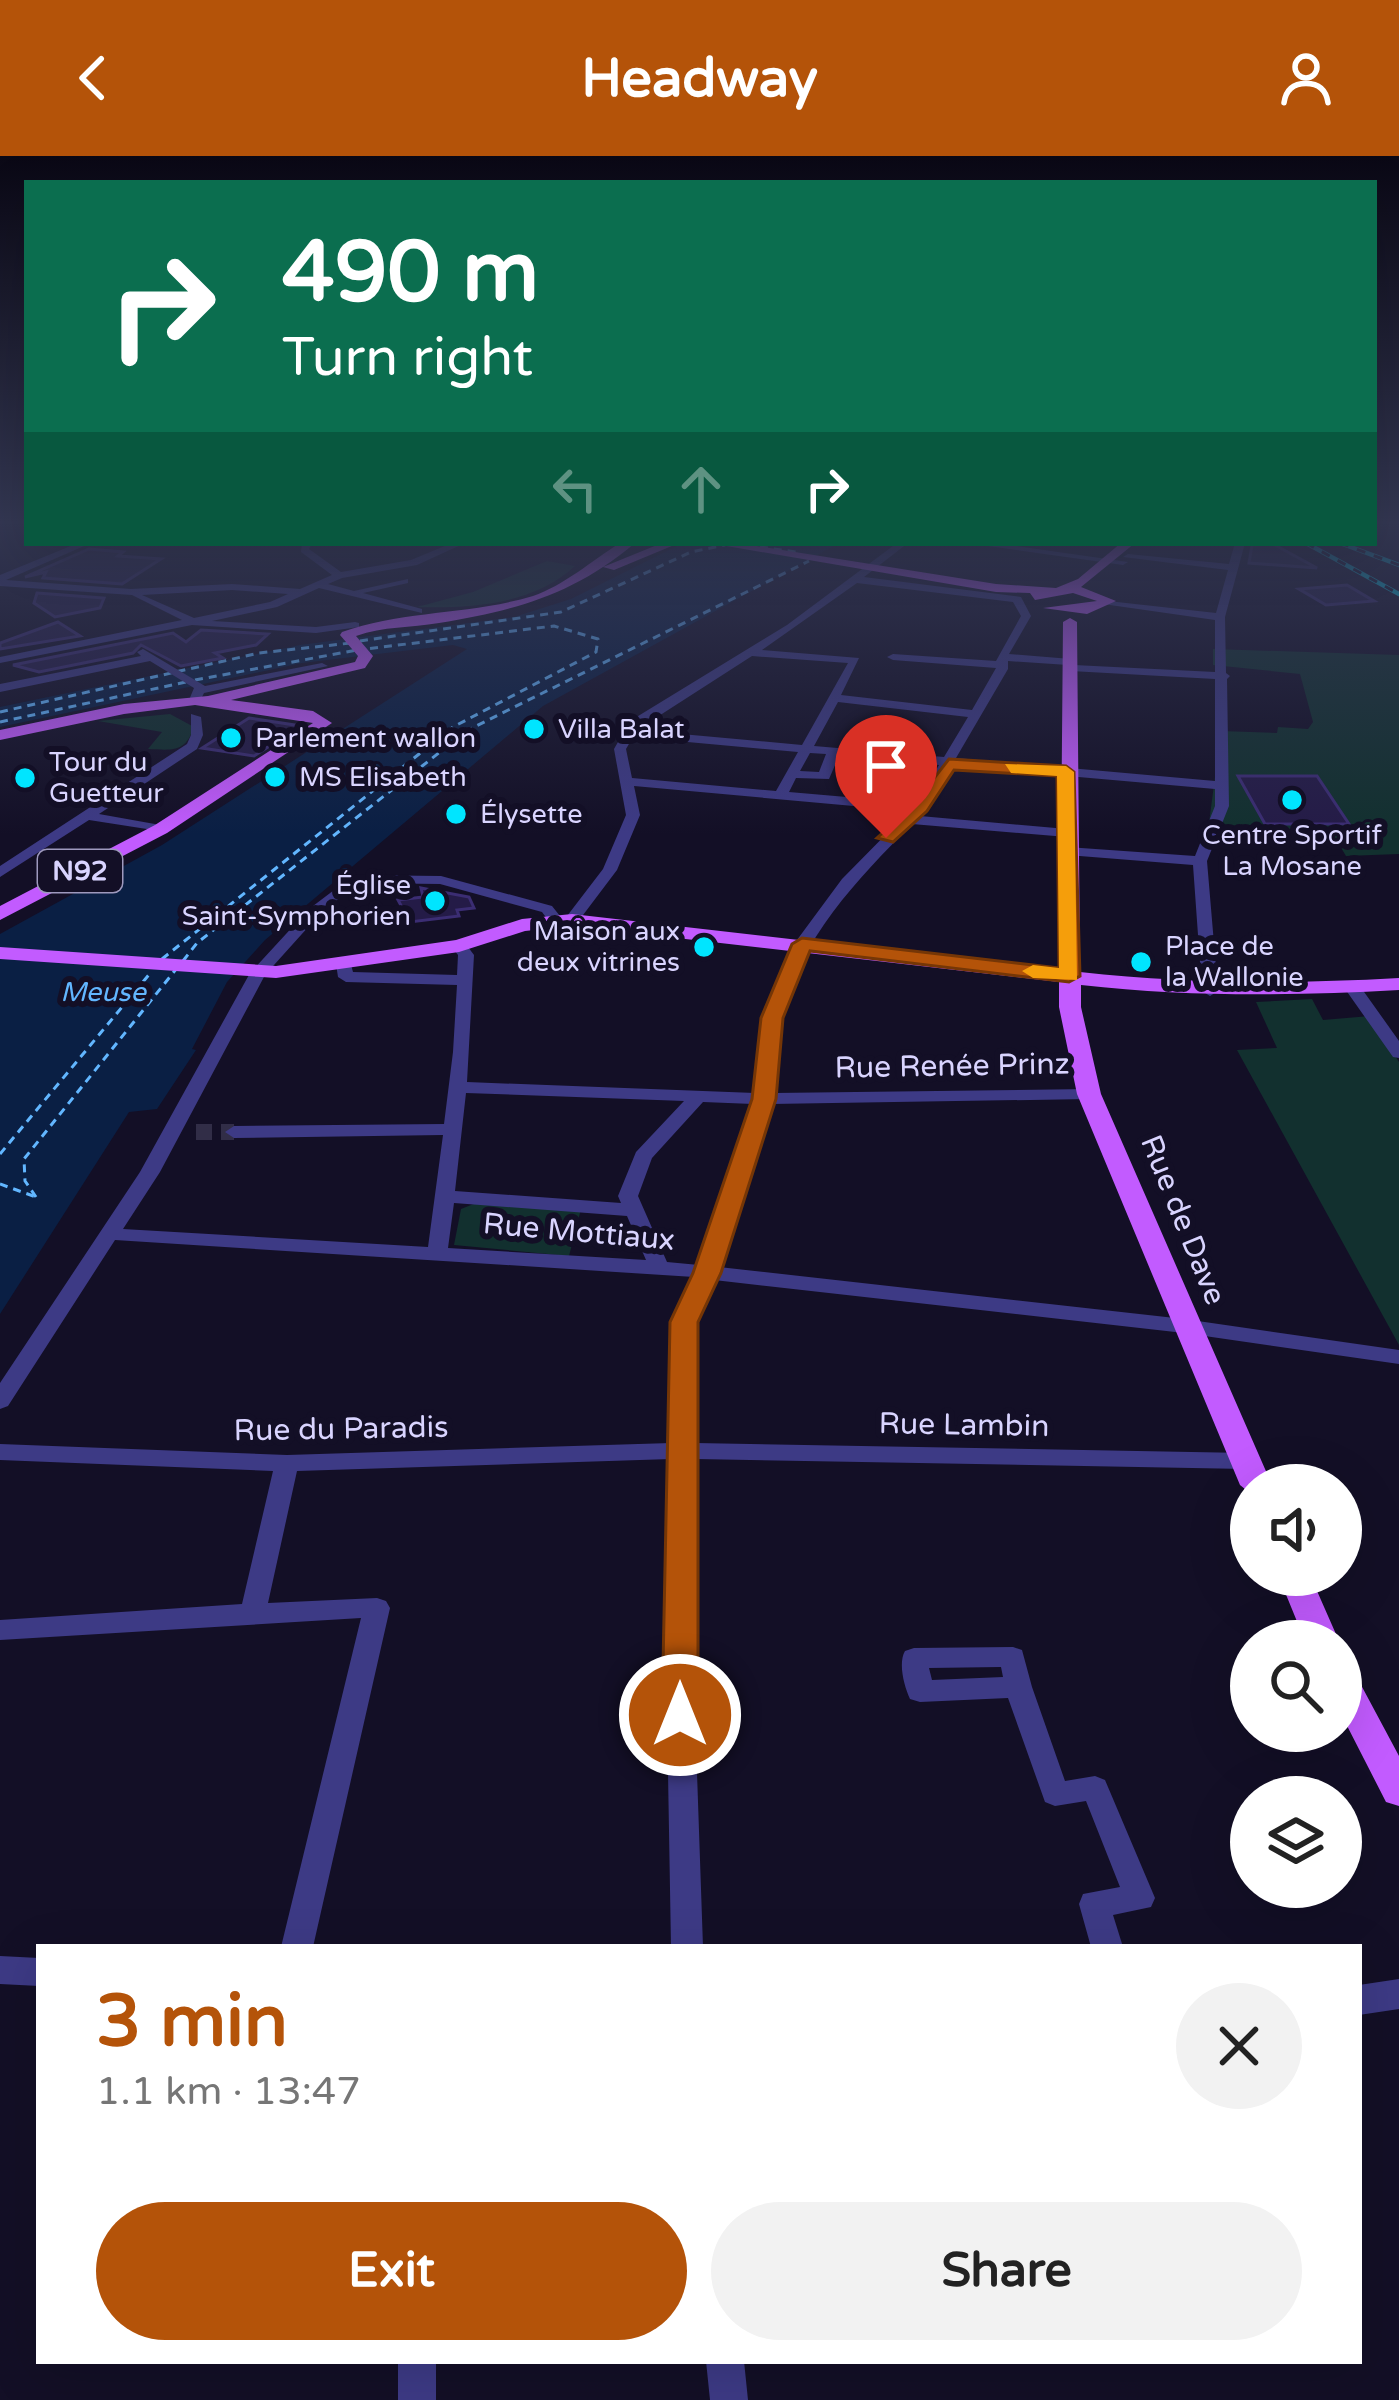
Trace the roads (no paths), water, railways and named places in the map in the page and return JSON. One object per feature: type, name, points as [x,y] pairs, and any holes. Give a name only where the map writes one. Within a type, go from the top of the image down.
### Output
[{"type":"main road","points":[[46,724],[206,702],[268,679],[365,662],[351,630],[374,625]]},
{"type":"main road","name":"Rue de Dave","points":[[1070,625],[1066,772],[1069,976],[1089,1094],[1184,1326],[1247,1464]]},
{"type":"main road","points":[[0,735],[157,706],[206,702]]},
{"type":"main road","name":"N92","points":[[0,914],[161,829],[324,723],[318,717],[206,702]]},
{"type":"main road","points":[[0,953],[251,973],[459,946],[507,929],[564,921],[1210,991],[1399,983]]},
{"type":"main road","points":[[1362,1720],[1399,1791]]},
{"type":"street","points":[[2,658],[185,625]]},
{"type":"street","points":[[232,625],[351,630]]},
{"type":"street","points":[[634,812],[620,749],[634,724],[789,625]]},
{"type":"street","points":[[687,1944],[684,1322],[707,1273],[764,1099],[772,1018],[802,944],[847,883],[920,808],[977,714],[1022,625]]},
{"type":"street","points":[[1210,991],[1200,860],[1222,806],[1221,625]]},
{"type":"street","points":[[122,639],[161,663],[206,702]]},
{"type":"street","points":[[746,652],[855,660],[780,795]]},
{"type":"street","points":[[893,657],[1224,676]]},
{"type":"street","points":[[4,683],[187,658]]},
{"type":"street","points":[[206,702],[322,666]]},
{"type":"street","points":[[834,698],[977,714]]},
{"type":"street","points":[[0,873],[192,746],[206,702]]},
{"type":"street","points":[[630,734],[1222,786]]},
{"type":"street","points":[[792,774],[824,776],[833,754]]},
{"type":"street","points":[[626,781],[920,808]]},
{"type":"street","points":[[0,1401],[173,1132],[251,973],[314,912],[354,879],[441,880],[547,909],[564,921],[610,870],[634,812],[650,800],[654,784]]},
{"type":"street","points":[[89,816],[161,829]]},
{"type":"street","points":[[907,819],[1200,860]]},
{"type":"street","points":[[438,1250],[454,1130],[466,955],[459,946]]},
{"type":"street","points":[[344,964],[346,977],[464,980]]},
{"type":"street","points":[[1351,986],[1399,1053]]},
{"type":"street","name":"Rue Renée Prinz","points":[[456,1087],[764,1099],[1089,1094]]},
{"type":"street","points":[[659,1267],[628,1196],[643,1156],[698,1097]]},
{"type":"street","points":[[234,1132],[454,1130]]},
{"type":"street","points":[[173,1132],[196,1132]]},
{"type":"street","points":[[443,1196],[631,1210]]},
{"type":"street","name":"Rue Mottiaux","points":[[110,1234],[438,1250],[659,1267],[1184,1326],[1399,1357]]},
{"type":"street","name":"Rue du Paradis","points":[[0,1452],[287,1463],[682,1451]]},
{"type":"street","name":"Rue Lambin","points":[[682,1451],[1230,1472]]},
{"type":"street","points":[[253,1613],[287,1463]]},
{"type":"street","points":[[0,1630],[377,1608],[298,1944]]},
{"type":"street","points":[[1018,1687],[1055,1794],[1095,1788],[1141,1898],[1094,1904],[1106,1944]]},
{"type":"street","points":[[0,1970],[36,1972]]},
{"type":"street","points":[[1362,2000],[1399,1994]]},
{"type":"street","points":[[417,2364],[417,2400]]},
{"type":"street","points":[[725,2364],[729,2400]]},
{"type":"water","name":"Meuse","points":[[455,625],[691,625],[543,706],[265,940],[227,982],[192,1049],[196,1050],[157,1109],[129,1112],[0,1314],[0,934],[162,845],[467,649],[453,645],[302,663],[0,727],[0,707],[300,645]]},
{"type":"tunnel","points":[[196,1132],[234,1132]]},
{"type":"place","name":"Villa Balat","points":[[534,729]]},
{"type":"place","name":"Parlement wallon","points":[[231,738]]},
{"type":"place","name":"MS Elisabeth","points":[[275,777]]},
{"type":"place","name":"Tour du Guetteur","points":[[25,778]]},
{"type":"place","name":"Centre Sportif La Mosane","points":[[1292,800]]},
{"type":"place","name":"Élysette","points":[[456,814]]},
{"type":"place","name":"Église Saint-Symphorien","points":[[435,901]]},
{"type":"place","name":"Maison aux deux vitrines","points":[[704,947]]},
{"type":"place","name":"Place de la Wallonie","points":[[1141,962]]}]
